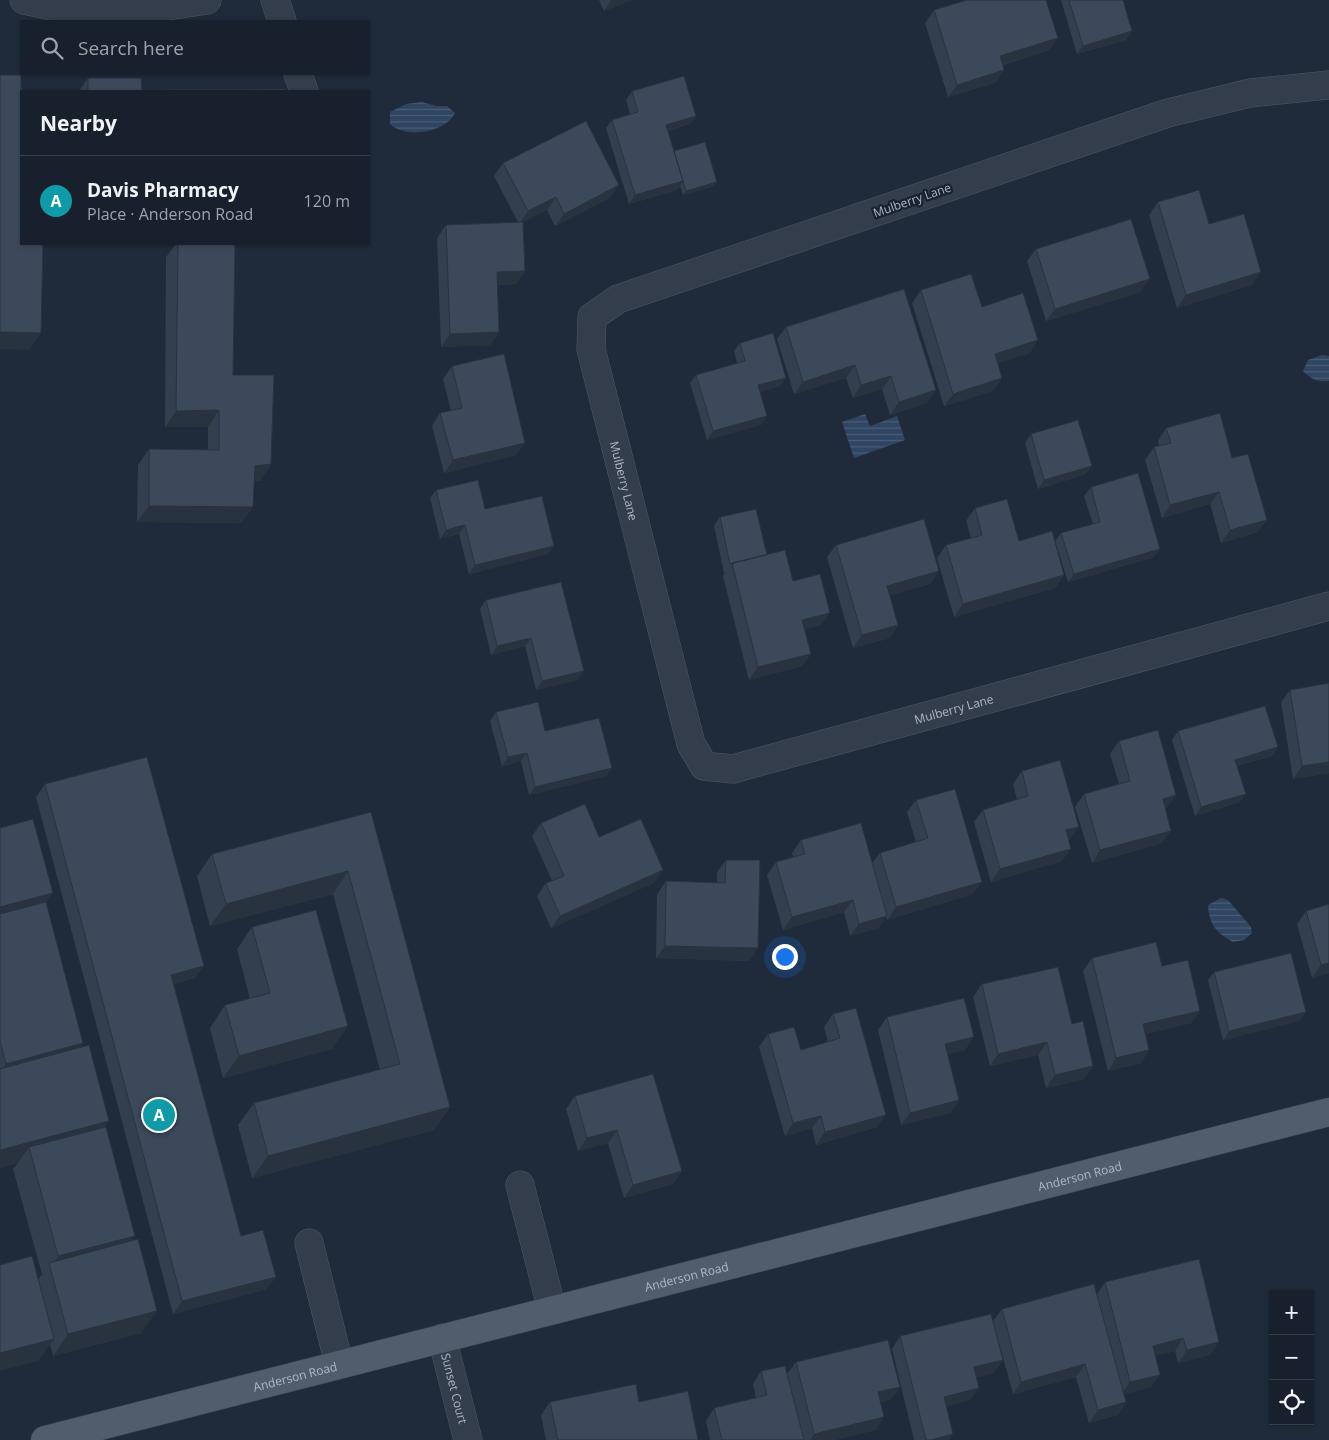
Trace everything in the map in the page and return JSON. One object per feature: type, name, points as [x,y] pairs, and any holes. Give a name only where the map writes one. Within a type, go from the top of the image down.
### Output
[{"type":"main road","name":"Anderson Road","points":[[45,1440],[1329,1112]]},
{"type":"street","points":[[24,0],[75,11],[155,8],[207,0]]},
{"type":"street","points":[[275,0],[282,20]]},
{"type":"street","points":[[298,75],[304,90]]},
{"type":"street","name":"Mulberry Lane","points":[[1329,85],[1250,94],[1168,114],[618,299],[592,317],[591,349],[691,744],[704,766],[732,769],[1329,606]]},
{"type":"street","points":[[520,1185],[552,1310]]},
{"type":"street","points":[[309,1243],[339,1364]]},
{"type":"street","name":"Sunset Court","points":[[442,1338],[468,1440]]},
{"type":"water","points":[[422,102],[436,106],[447,106],[455,113],[443,125],[425,132],[397,129],[390,124],[390,112],[406,104]]},
{"type":"water","points":[[1322,355],[1329,356],[1329,381],[1315,380],[1303,371],[1308,360]]},
{"type":"water","points":[[865,414],[870,426],[897,416],[905,440],[854,458],[842,422]]},
{"type":"water","points":[[1221,898],[1228,900],[1251,927],[1252,933],[1244,940],[1233,942],[1214,927],[1208,905]]},
{"type":"building","points":[[967,0],[1046,0],[1058,38],[1000,56],[1004,70],[957,85],[934,10]]},
{"type":"building","points":[[1069,0],[1123,0],[1132,31],[1083,46]]},
{"type":"building","points":[[0,75],[21,75],[20,245],[43,245],[41,333],[0,332]]},
{"type":"building","points":[[684,76],[696,116],[666,125],[683,181],[635,195],[612,120],[638,112],[632,91]]},
{"type":"building","points":[[88,78],[141,78],[142,90],[88,90]]},
{"type":"building","points":[[285,89],[285,90],[142,90]]},
{"type":"building","points":[[586,121],[619,185],[564,214],[556,197],[528,211],[503,163]]},
{"type":"building","points":[[705,142],[717,182],[686,191],[674,151]]},
{"type":"building","points":[[1199,190],[1209,224],[1244,214],[1261,272],[1186,295],[1158,202]]},
{"type":"building","points":[[1131,219],[1150,279],[1055,309],[1036,249]]},
{"type":"building","points":[[523,222],[525,271],[497,272],[499,332],[450,334],[446,225]]},
{"type":"building","points":[[178,245],[235,245],[233,375],[274,375],[271,464],[255,466],[253,507],[149,506],[149,449],[219,450],[219,410],[176,411]]},
{"type":"building","points":[[971,274],[982,307],[1023,293],[1038,340],[995,354],[1002,378],[953,394],[921,290]]},
{"type":"building","points":[[904,289],[936,390],[899,402],[891,376],[861,385],[855,365],[803,382],[786,327]]},
{"type":"building","points":[[773,333],[786,378],[758,385],[767,416],[713,431],[696,375],[745,361],[740,343]]},
{"type":"building","points":[[504,354],[525,443],[453,460],[440,413],[462,408],[452,366]]},
{"type":"building","points":[[1220,413],[1232,458],[1248,454],[1267,520],[1230,530],[1219,492],[1170,505],[1154,447],[1171,443],[1166,428]]},
{"type":"building","points":[[1078,420],[1092,466],[1044,480],[1031,434]]},
{"type":"building","points":[[1138,473],[1160,549],[1074,574],[1061,533],[1100,522],[1091,487]]},
{"type":"building","points":[[478,480],[485,509],[542,496],[554,546],[475,565],[465,525],[446,530],[436,490]]},
{"type":"building","points":[[1007,499],[1019,541],[1052,531],[1064,575],[963,604],[946,545],[982,535],[975,508]]},
{"type":"building","points":[[756,509],[767,555],[730,564],[720,517]]},
{"type":"building","points":[[924,519],[939,571],[887,586],[898,625],[862,635],[836,545]]},
{"type":"building","points":[[785,550],[793,581],[820,574],[830,613],[802,620],[811,654],[758,667],[732,563]]},
{"type":"building","points":[[561,582],[584,671],[542,681],[531,638],[497,646],[486,600]]},
{"type":"building","points":[[1329,683],[1329,762],[1302,766],[1290,690]]},
{"type":"building","points":[[538,702],[545,731],[599,718],[612,768],[535,787],[527,753],[508,757],[496,712]]},
{"type":"building","points":[[1265,706],[1278,747],[1235,760],[1246,794],[1201,807],[1178,731]]},
{"type":"building","points":[[1158,730],[1176,795],[1163,799],[1171,831],[1100,850],[1084,794],[1130,781],[1119,741]]},
{"type":"building","points":[[147,757],[204,966],[171,975],[241,1236],[263,1230],[276,1277],[182,1301],[45,784]]},
{"type":"building","points":[[1060,760],[1079,827],[1066,830],[1071,849],[1000,869],[983,810],[1028,796],[1022,771]]},
{"type":"building","points":[[955,789],[982,882],[896,907],[880,853],[928,838],[916,800]]},
{"type":"building","points":[[585,804],[599,837],[641,819],[663,870],[560,916],[546,883],[564,876],[541,823]]},
{"type":"building","points":[[371,812],[450,1107],[268,1156],[254,1103],[400,1064],[348,871],[226,904],[212,854]]},
{"type":"building","points":[[33,819],[53,893],[0,907],[0,828]]},
{"type":"building","points":[[861,823],[887,916],[859,924],[853,900],[792,917],[776,862],[805,854],[801,840]]},
{"type":"building","points":[[726,860],[760,860],[758,948],[665,946],[666,881],[725,883]]},
{"type":"building","points":[[46,902],[83,1043],[6,1064],[0,1041],[0,914]]},
{"type":"building","points":[[1329,904],[1329,963],[1321,965],[1306,911]]},
{"type":"building","points":[[316,910],[348,1026],[239,1056],[225,1005],[270,993],[252,927]]},
{"type":"building","points":[[1156,942],[1162,966],[1188,960],[1200,1011],[1143,1024],[1149,1050],[1116,1058],[1092,958]]},
{"type":"building","points":[[1291,953],[1306,1012],[1229,1031],[1214,972]]},
{"type":"building","points":[[1058,967],[1072,1024],[1083,1021],[1093,1066],[1055,1075],[1047,1042],[998,1054],[982,984]]},
{"type":"building","points":[[964,998],[974,1037],[945,1044],[959,1100],[910,1113],[887,1017]]},
{"type":"building","points":[[856,1008],[886,1115],[825,1132],[821,1116],[793,1123],[768,1034],[794,1027],[801,1050],[840,1038],[833,1014]]},
{"type":"building","points":[[89,1045],[109,1121],[0,1150],[0,1069]]},
{"type":"building","points":[[653,1074],[682,1171],[633,1185],[617,1130],[587,1138],[575,1096]]},
{"type":"building","points":[[106,1127],[135,1236],[58,1256],[29,1147]]},
{"type":"building","points":[[138,1239],[157,1311],[68,1334],[49,1263]]},
{"type":"building","points":[[32,1256],[54,1339],[0,1353],[0,1265]]},
{"type":"building","points":[[1199,1259],[1219,1342],[1187,1350],[1183,1338],[1153,1346],[1160,1375],[1130,1382],[1105,1282]]},
{"type":"building","points":[[1094,1284],[1126,1402],[1098,1410],[1085,1364],[1021,1382],[1002,1309]]},
{"type":"building","points":[[991,1314],[1003,1360],[974,1367],[979,1388],[944,1397],[953,1434],[926,1440],[900,1336]]},
{"type":"building","points":[[888,1340],[900,1387],[878,1392],[884,1417],[814,1434],[796,1362]]},
{"type":"building","points":[[785,1366],[804,1440],[722,1440],[714,1408],[767,1395],[761,1371]]},
{"type":"building","points":[[636,1384],[639,1402],[688,1391],[698,1440],[558,1440],[550,1402]]},
{"type":"place","name":"Davis Pharmacy","points":[[159,1115]]}]
